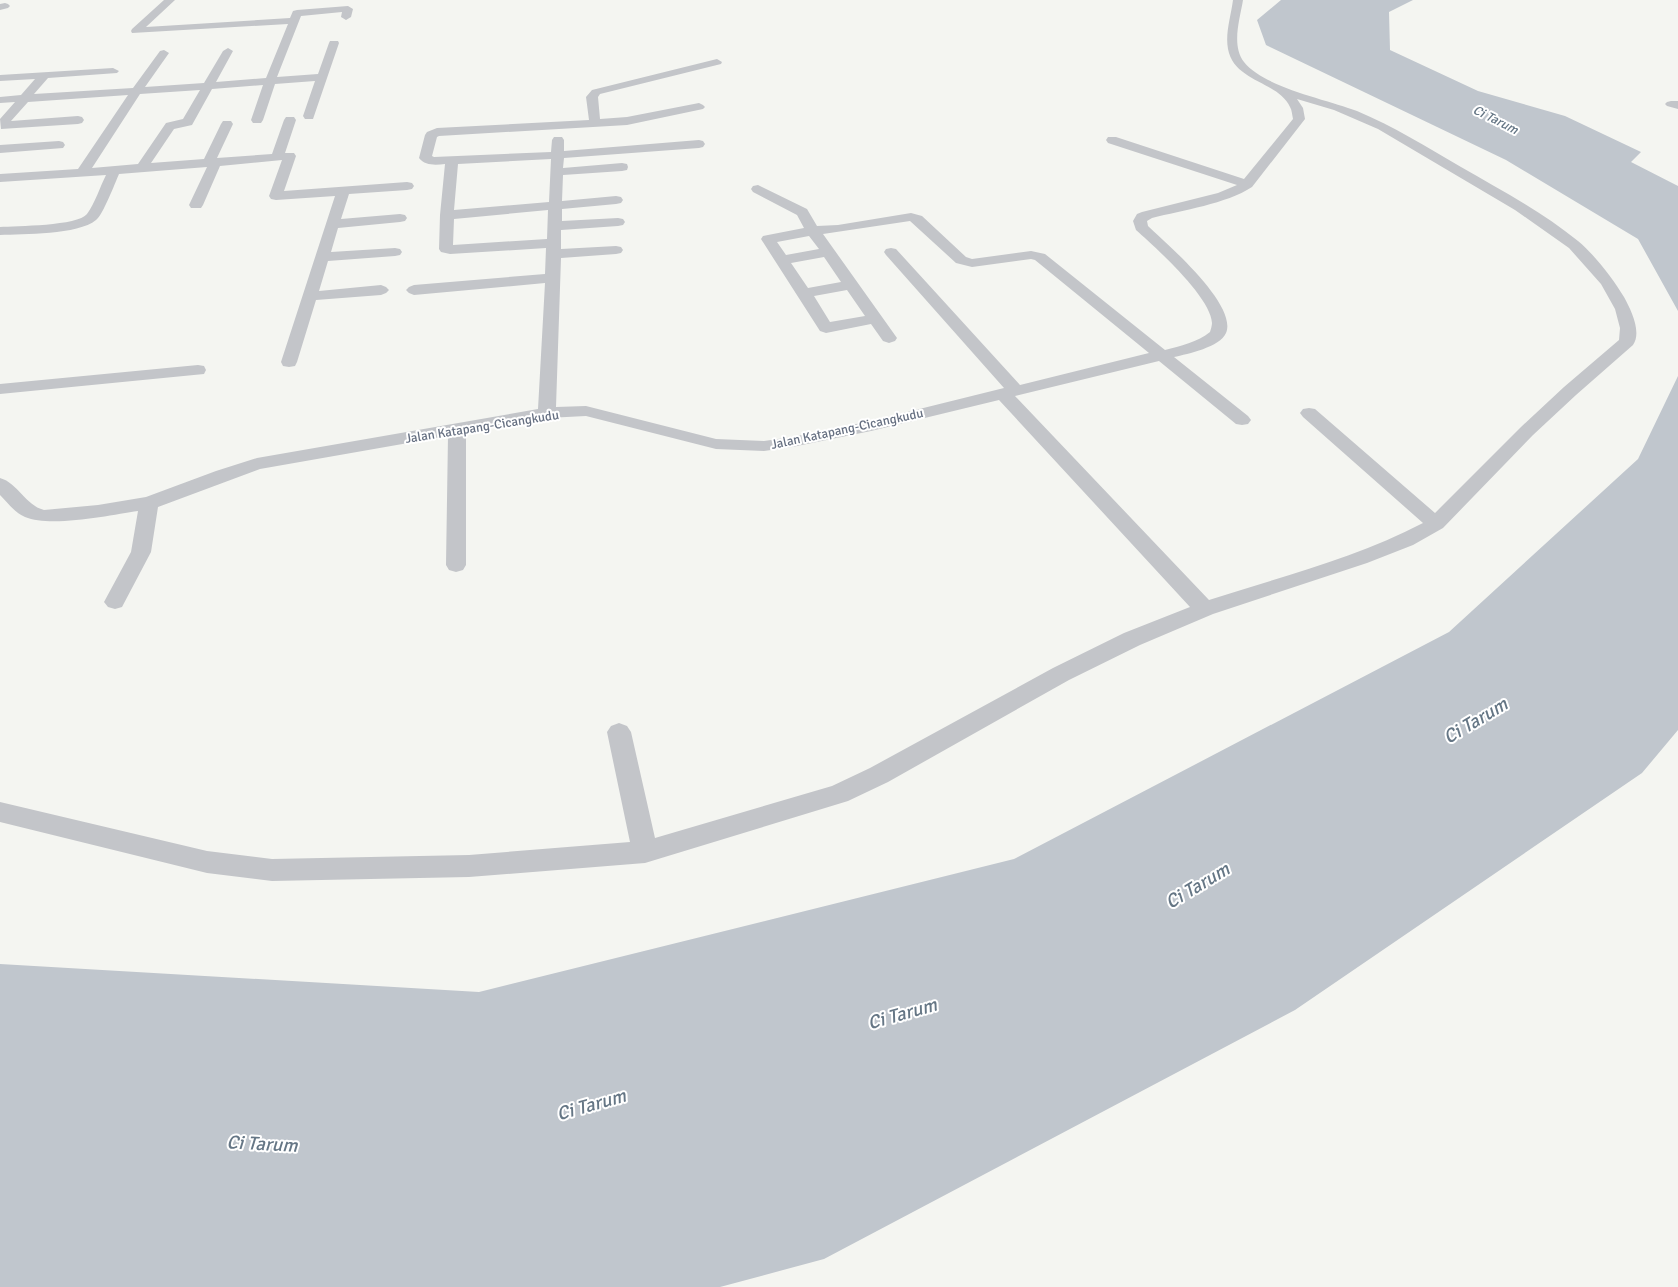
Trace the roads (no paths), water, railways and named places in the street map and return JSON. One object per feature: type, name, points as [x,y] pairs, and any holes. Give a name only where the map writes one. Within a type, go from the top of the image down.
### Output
[{"type":"street","points":[[170,0],[136,31],[196,22],[294,21]]},
{"type":"street","name":"Jalan Katapang-Cicangkudu","points":[[0,484],[25,509],[32,513],[44,516],[98,511],[149,502],[257,464],[548,413],[586,411],[716,444],[764,446],[792,442],[871,426],[1188,349],[1208,340],[1218,333],[1220,328],[1218,314],[1204,291],[1181,265],[1141,227],[1140,221],[1142,217],[1147,214],[1223,196],[1238,190],[1247,184],[1299,119],[1300,111],[1294,102],[1280,90],[1246,69],[1238,61],[1232,44],[1238,0]]},
{"type":"street","points":[[257,120],[270,81],[297,13],[348,9],[346,17]]},
{"type":"street","points":[[309,116],[334,43]]},
{"type":"street","points":[[142,168],[170,126],[188,122],[228,51]]},
{"type":"street","points":[[82,173],[136,91],[164,53]]},
{"type":"street","points":[[595,123],[592,97],[596,92],[717,62]]},
{"type":"street","points":[[0,78],[113,71]]},
{"type":"street","points":[[1,123],[45,75]]},
{"type":"street","points":[[0,100],[322,77]]},
{"type":"street","points":[[0,812],[207,862],[272,870],[469,866],[645,852],[839,794],[879,775],[1061,674],[1132,639],[1205,609],[1360,558],[1406,540],[1436,524],[1527,431],[1570,390],[1604,363],[1627,342],[1628,328],[1623,309],[1607,282],[1574,245],[1520,207],[1382,126],[1338,108],[1280,90]]},
{"type":"street","points":[[699,107],[638,120],[442,131],[431,135],[426,159],[452,160],[558,155],[699,144]]},
{"type":"street","points":[[1,123],[78,120]]},
{"type":"street","points":[[277,157],[290,120]]},
{"type":"street","points":[[196,205],[227,124]]},
{"type":"street","points":[[548,413],[559,125]]},
{"type":"street","points":[[1112,140],[1247,184]]},
{"type":"street","points":[[0,149],[59,145]]},
{"type":"street","points":[[0,178],[114,171],[290,156],[276,196],[407,186]]},
{"type":"street","points":[[452,160],[445,248],[448,250],[616,250]]},
{"type":"street","points":[[557,172],[622,167]]},
{"type":"street","points":[[0,231],[74,225],[88,220],[92,217],[114,171]]},
{"type":"street","points":[[758,189],[802,212],[813,232],[889,338]]},
{"type":"street","points":[[289,362],[343,191]]},
{"type":"street","points":[[447,215],[556,204],[616,200]]},
{"type":"street","points":[[875,319],[826,328],[768,239],[911,217],[917,219],[961,260],[966,262],[972,263],[992,259],[1036,255],[1242,420]]},
{"type":"street","points":[[333,224],[400,218]]},
{"type":"street","points":[[555,226],[618,222]]},
{"type":"street","points":[[322,257],[395,252]]},
{"type":"street","points":[[782,260],[828,252]]},
{"type":"street","points":[[891,252],[1078,476],[1161,561],[1205,609]]},
{"type":"street","points":[[414,290],[553,278]]},
{"type":"street","points":[[804,293],[851,285]]},
{"type":"street","points":[[310,296],[381,290]]},
{"type":"street","points":[[0,389],[198,370]]},
{"type":"street","points":[[1309,413],[1436,524]]},
{"type":"street","points":[[456,565],[457,429]]},
{"type":"street","points":[[115,602],[141,552],[149,502]]},
{"type":"street","points":[[619,732],[645,852]]},
{"type":"water","name":"Ci Tarum","points":[[1281,0],[1413,0],[1389,12],[1390,50],[1478,91],[1565,116],[1641,152],[1631,162],[1678,186],[1678,311],[1638,239],[1506,160],[1266,45],[1257,20]]},
{"type":"water","name":"Ci Tarum","points":[[1678,376],[1678,730],[1642,773],[1295,1010],[824,1259],[720,1287],[0,1287],[0,964],[479,992],[1014,859],[1449,632],[1638,459]]}]
